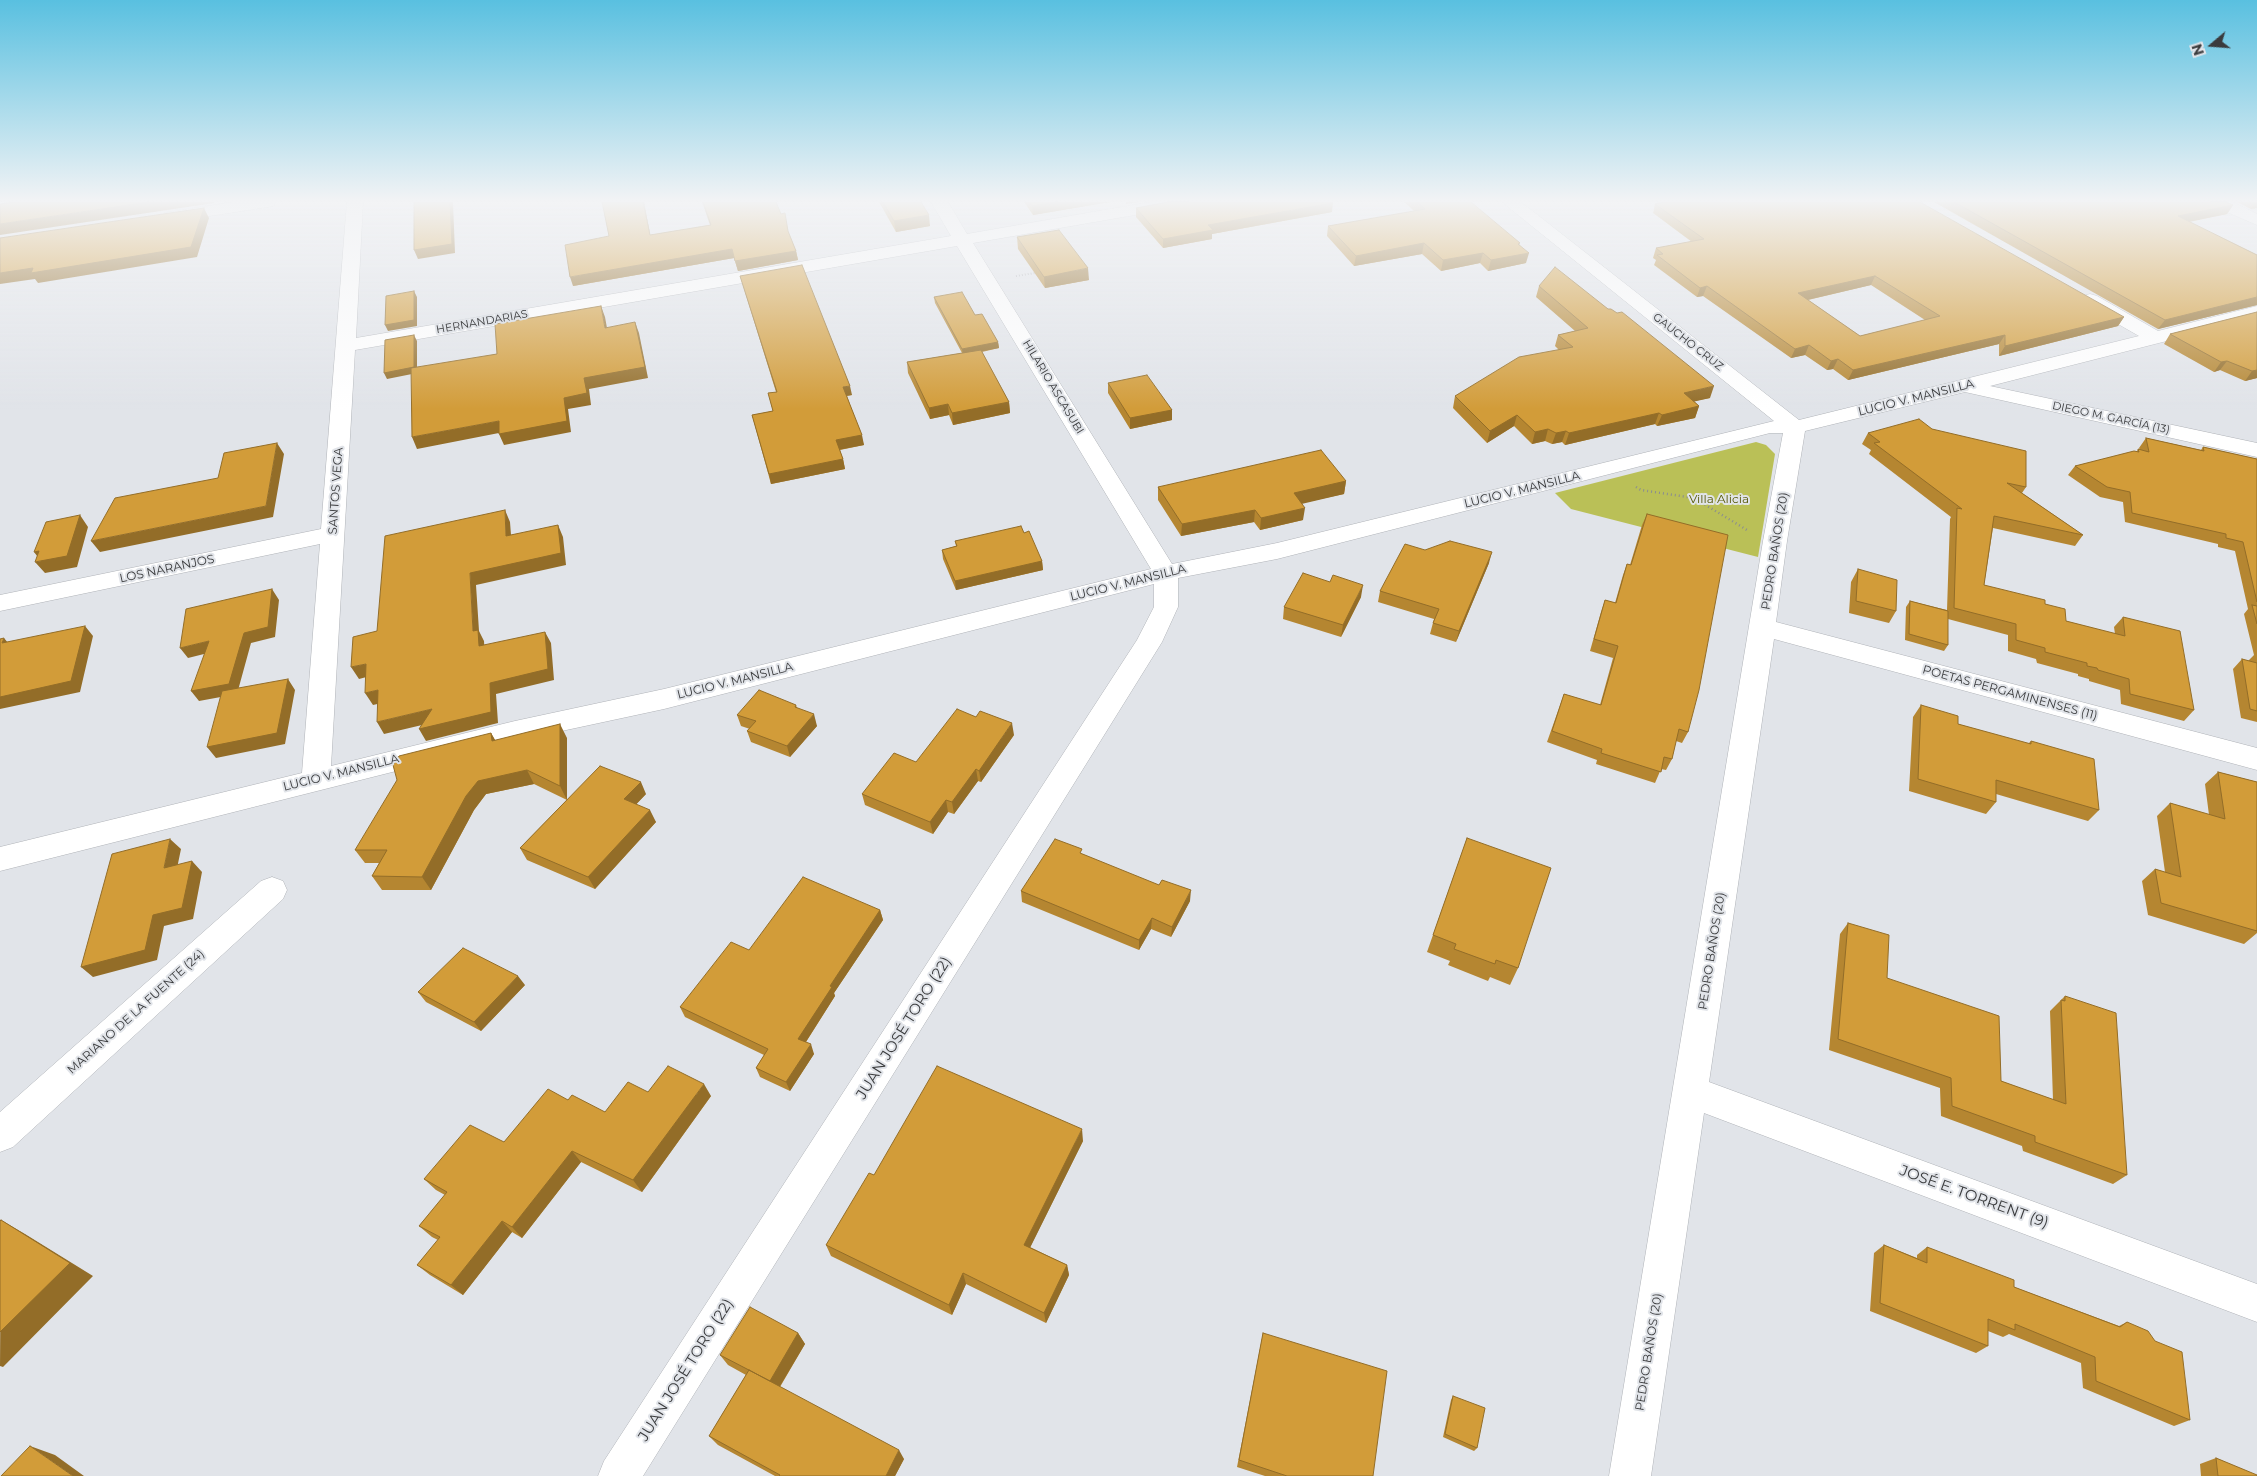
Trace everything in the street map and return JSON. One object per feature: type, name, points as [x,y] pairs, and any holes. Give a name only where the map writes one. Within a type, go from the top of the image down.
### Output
[{"type":"street","name":"SANTOS VEGA","points":[[316,779],[350,271]]},
{"type":"street","name":"HERNANDARIAS","points":[[345,346],[782,271]]},
{"type":"street","name":"HILARIO ASCASUBI","points":[[981,271],[1166,572]]},
{"type":"street","name":"GAUCHO CRUZ","points":[[1597,271],[1795,427]]},
{"type":"street","points":[[2079,294],[2156,338]]},
{"type":"street","name":"LUCIO V. MANSILLA","points":[[0,859],[515,731],[664,699],[1166,572],[1277,551],[1770,427],[1795,427],[2257,312]]},
{"type":"street","name":"DIEGO M. GARCÍA (13)","points":[[1965,386],[2257,450]]},
{"type":"street","name":"PEDRO BAÑOS (20)","points":[[1630,1476],[1775,541],[1795,427]]},
{"type":"street","name":"LOS NARANJOS","points":[[0,603],[334,534]]},
{"type":"street","name":"JUAN JOSÉ TORO (22)","points":[[619,1476],[1149,642],[1166,607],[1166,572]]},
{"type":"street","name":"POETAS PERGAMINENSES (11)","points":[[1763,627],[2257,759]]},
{"type":"street","name":"MARIANO DE LA FUENTE (24)","points":[[0,1135],[272,890]]},
{"type":"street","name":"JOSÉ E. TORRENT (9)","points":[[1690,1091],[2257,1302]]},
{"type":"path","points":[[1641,490],[1694,498],[1747,530]]},
{"type":"green space","name":"Villa Alicia","points":[[1756,442],[1766,445],[1775,454],[1758,557],[1571,509],[1555,493]]},
{"type":"building","points":[[569,271],[605,271],[570,277]]},
{"type":"building","points":[[769,271],[804,271],[850,386],[843,387],[862,435],[836,440],[843,459],[769,474],[752,415],[773,411],[768,393],[777,392],[740,276]]},
{"type":"building","points":[[1040,271],[1074,271],[1044,277]]},
{"type":"building","points":[[1552,271],[1560,271],[1608,309],[1617,313],[1622,312],[1714,386],[1684,393],[1699,406],[1662,415],[1659,413],[1569,433],[1566,431],[1556,433],[1548,429],[1535,432],[1517,415],[1490,431],[1455,396],[1519,357],[1573,347],[1558,335],[1588,328],[1539,286]]},
{"type":"building","points":[[1678,271],[2042,271],[2124,317],[2005,346],[2005,335],[1853,370],[1838,359],[1831,361],[1809,345],[1795,349],[1707,286],[1700,288]],"holes":[[[1875,276],[1940,316],[1860,336],[1798,293]]]},
{"type":"building","points":[[2077,271],[2257,271],[2257,297],[2165,320]]},
{"type":"building","points":[[414,291],[414,320],[385,325],[386,296]]},
{"type":"building","points":[[962,292],[975,315],[982,314],[998,342],[962,349],[934,297]]},
{"type":"building","points":[[601,306],[605,328],[635,322],[645,367],[584,378],[587,393],[564,398],[567,421],[499,434],[499,421],[412,437],[411,368],[497,354],[495,324]]},
{"type":"building","points":[[2257,312],[2257,370],[2252,371],[2227,361],[2221,362],[2170,334]]},
{"type":"building","points":[[414,335],[414,367],[384,373],[385,340]]},
{"type":"building","points":[[981,350],[1009,402],[952,413],[948,404],[929,408],[907,362]]},
{"type":"building","points":[[1147,375],[1172,410],[1130,418],[1108,383]]},
{"type":"building","points":[[1919,419],[1932,429],[2026,451],[2026,487],[2007,483],[2083,535],[1994,516],[1984,585],[2045,600],[2045,604],[2065,609],[2066,621],[2125,636],[2123,617],[2180,631],[2194,710],[2130,694],[2129,679],[2087,666],[2087,663],[2045,652],[2045,648],[2016,640],[2016,624],[1954,608],[1957,508],[1962,509],[1874,443],[1880,442],[1868,433]]},
{"type":"building","points":[[2146,438],[2204,451],[2203,447],[2257,459],[2257,602],[2243,542],[2226,538],[2226,534],[2132,513],[2130,492],[2107,487],[2075,466],[2134,451],[2139,452],[2138,449],[2149,452]]},
{"type":"building","points":[[277,443],[266,506],[91,541],[115,498],[218,478],[224,453]]},
{"type":"building","points":[[1321,450],[1346,481],[1294,493],[1305,508],[1261,518],[1255,510],[1182,524],[1158,487]]},
{"type":"building","points":[[505,510],[506,536],[558,525],[561,553],[470,573],[473,631],[478,630],[479,646],[545,632],[548,669],[490,683],[491,712],[419,729],[432,709],[377,722],[378,690],[365,693],[366,664],[351,667],[353,637],[377,631],[385,536]]},
{"type":"building","points":[[1647,514],[1728,535],[1699,690],[1688,732],[1679,729],[1672,759],[1664,757],[1661,772],[1601,753],[1602,749],[1552,731],[1564,694],[1601,705],[1618,646],[1594,639],[1605,600],[1616,603],[1627,564],[1631,565]]},
{"type":"building","points":[[80,515],[67,556],[35,562],[39,551],[34,552],[46,522]]},
{"type":"building","points":[[1021,526],[1024,533],[1029,531],[1042,561],[955,581],[942,550],[957,546],[955,541]]},
{"type":"building","points":[[1450,541],[1492,552],[1459,631],[1433,623],[1439,609],[1380,591],[1405,544],[1425,550]]},
{"type":"building","points":[[1858,569],[1897,580],[1896,611],[1856,601]]},
{"type":"building","points":[[1303,573],[1330,582],[1333,575],[1363,585],[1343,625],[1284,607]]},
{"type":"building","points":[[272,589],[268,627],[244,633],[229,684],[191,691],[209,641],[180,648],[186,609]]},
{"type":"building","points":[[1910,601],[1948,611],[1948,645],[1909,634]]},
{"type":"building","points":[[2252,605],[2257,606],[2257,624]]},
{"type":"building","points":[[85,626],[71,681],[0,697],[0,639],[4,638],[2,643]]},
{"type":"building","points":[[2242,659],[2257,663],[2257,711],[2250,709]]},
{"type":"building","points":[[288,679],[277,733],[207,747],[222,691]]},
{"type":"building","points":[[759,690],[814,714],[787,746],[747,731],[756,721],[737,715]]},
{"type":"building","points":[[1921,705],[1958,716],[1958,724],[2031,744],[2031,741],[2094,759],[2099,810],[1996,780],[1996,802],[1918,779]]},
{"type":"building","points":[[957,709],[976,717],[980,711],[1012,723],[979,771],[976,769],[952,802],[946,800],[930,822],[862,794],[894,753],[916,762]]},
{"type":"building","points":[[560,724],[560,786],[527,770],[478,781],[466,796],[422,877],[372,876],[387,850],[355,850],[397,780],[393,765],[399,756],[491,733],[492,741]]},
{"type":"building","points":[[600,766],[641,782],[624,799],[650,810],[588,877],[520,848]]},
{"type":"building","points":[[2218,772],[2257,782],[2257,931],[2161,903],[2155,869],[2181,877],[2170,803],[2225,819]]},
{"type":"building","points":[[1467,838],[1551,868],[1518,968],[1496,960],[1495,964],[1454,949],[1456,944],[1433,935]]},
{"type":"building","points":[[170,839],[164,868],[192,861],[182,908],[153,915],[145,950],[81,967],[112,854]]},
{"type":"building","points":[[1055,839],[1082,849],[1080,853],[1159,885],[1162,880],[1191,890],[1172,927],[1152,918],[1139,940],[1021,891]]},
{"type":"building","points":[[803,877],[880,910],[798,1039],[811,1044],[786,1082],[756,1068],[768,1049],[680,1007],[731,942],[749,950]]},
{"type":"building","points":[[1848,923],[1889,935],[1887,978],[1999,1016],[2001,1081],[2066,1104],[2061,1000],[2065,1001],[2065,996],[2116,1013],[2127,1175],[2035,1142],[2035,1136],[1952,1106],[1951,1078],[1838,1039]]},
{"type":"building","points":[[463,948],[518,976],[474,1022],[418,992]]},
{"type":"building","points":[[668,1066],[704,1084],[633,1180],[572,1151],[512,1227],[502,1221],[451,1285],[417,1265],[440,1237],[419,1226],[447,1192],[424,1179],[470,1125],[504,1142],[548,1089],[568,1100],[572,1095],[605,1112],[628,1082],[648,1092]]},
{"type":"building","points":[[937,1066],[1082,1129],[1024,1245],[1067,1265],[1044,1313],[963,1273],[949,1305],[826,1245],[869,1173],[874,1175]]},
{"type":"building","points":[[0,1221],[70,1263],[0,1332]]},
{"type":"building","points":[[1884,1245],[1927,1263],[1927,1247],[2014,1280],[2014,1287],[2120,1327],[2127,1322],[2148,1331],[2155,1341],[2182,1352],[2190,1420],[2096,1381],[2095,1357],[2015,1324],[2015,1330],[1988,1319],[1988,1346],[1880,1303]]},
{"type":"building","points":[[750,1307],[798,1333],[770,1381],[720,1355]]},
{"type":"building","points":[[1263,1333],[1387,1371],[1373,1476],[1287,1476],[1239,1460]]},
{"type":"building","points":[[749,1370],[899,1450],[886,1476],[779,1476],[709,1436]]},
{"type":"building","points":[[1453,1396],[1485,1408],[1477,1448],[1445,1434]]},
{"type":"building","points":[[30,1446],[73,1476],[1,1476]]},
{"type":"building","points":[[2216,1458],[2257,1475],[2257,1476],[2218,1476]]}]
